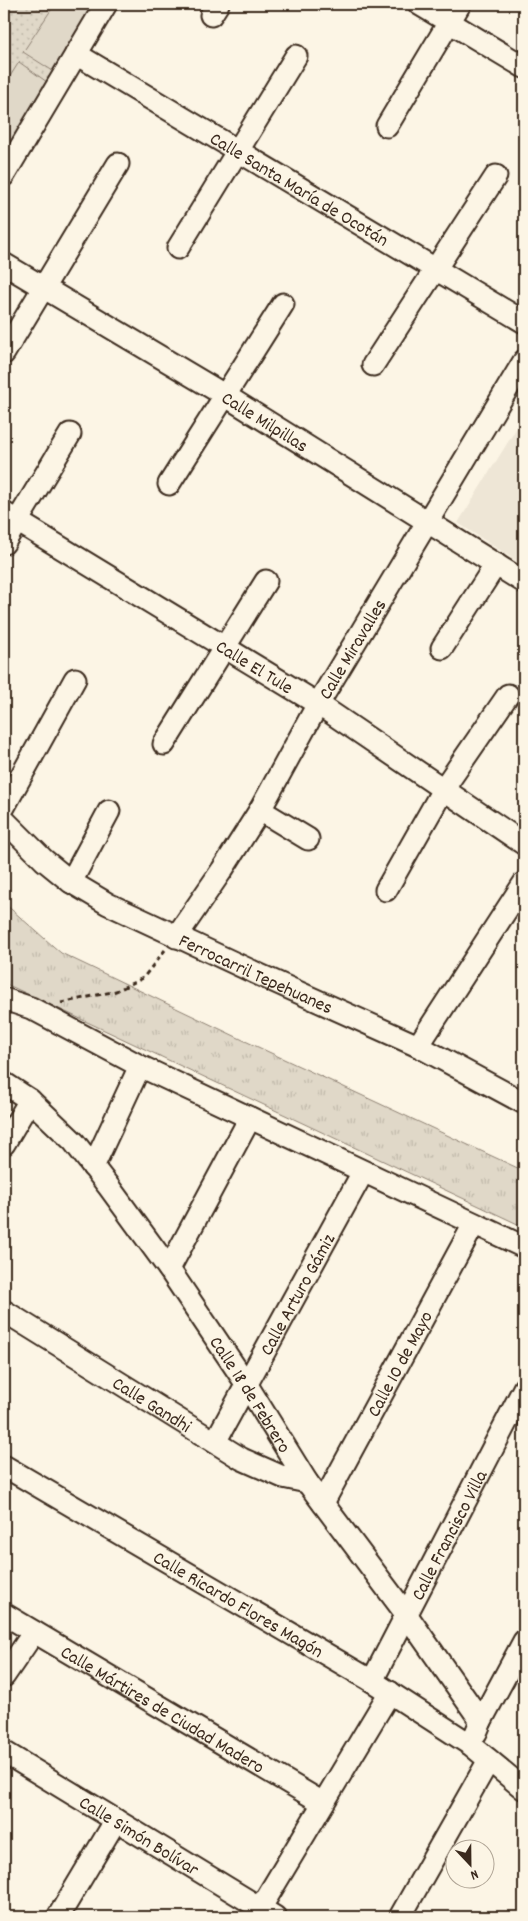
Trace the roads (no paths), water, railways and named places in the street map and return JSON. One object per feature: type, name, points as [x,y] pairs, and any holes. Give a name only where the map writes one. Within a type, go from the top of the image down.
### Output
[{"type":"street","points":[[4,175],[106,4]]},
{"type":"street","points":[[419,4],[524,67]]},
{"type":"street","points":[[387,126],[460,4]]},
{"type":"street","name":"Calle Santa María de Ocotán","points":[[76,54],[524,322]]},
{"type":"street","points":[[178,248],[296,56]]},
{"type":"street","points":[[4,353],[118,164]]},
{"type":"street","points":[[373,365],[496,176]]},
{"type":"street","name":"Calle Milpillas","points":[[4,264],[226,396],[524,582]]},
{"type":"street","points":[[169,484],[283,304]]},
{"type":"street","name":"Calle Miravalles","points":[[176,936],[222,870],[260,810],[318,704],[524,361]]},
{"type":"street","points":[[4,543],[10,517],[70,434]]},
{"type":"street","name":"Calle El Tule","points":[[10,517],[318,704],[524,844]]},
{"type":"street","points":[[442,648],[496,564]]},
{"type":"street","points":[[164,744],[266,582]]},
{"type":"street","points":[[4,806],[75,679]]},
{"type":"street","points":[[386,890],[444,788],[508,695]]},
{"type":"street","points":[[260,810],[308,839]]},
{"type":"street","points":[[71,882],[109,811]]},
{"type":"street","name":"Ferrocarril Tepehuanes","points":[[4,820],[44,860],[71,882],[108,904],[418,1046],[522,1098]]},
{"type":"street","points":[[418,1046],[524,884]]},
{"type":"street","points":[[4,998],[31,1008],[140,1066],[524,1247]]},
{"type":"street","points":[[93,1166],[140,1066]]},
{"type":"street","name":"Calle 18 de Febrero","points":[[4,1083],[30,1100],[74,1142],[93,1166],[170,1269],[247,1385],[307,1482],[406,1614],[481,1721]]},
{"type":"street","points":[[4,1144],[30,1100]]},
{"type":"street","points":[[170,1269],[250,1118]]},
{"type":"street","name":"Calle Arturo Gámiz","points":[[214,1442],[363,1172]]},
{"type":"street","name":"Calle 10 de Mayo","points":[[323,1503],[474,1224]]},
{"type":"street","name":"Calle Gandhi","points":[[4,1311],[214,1442],[260,1468],[284,1477],[307,1482]]},
{"type":"street","name":"Calle Francisco Villa","points":[[372,1681],[524,1388]]},
{"type":"street","name":"Calle Ricardo Flores Magón","points":[[4,1466],[390,1692],[471,1745],[524,1789]]},
{"type":"street","name":"Calle Mártires de Ciudad Madero","points":[[4,1614],[323,1803]]},
{"type":"street","points":[[4,1676],[34,1632]]},
{"type":"street","points":[[471,1745],[481,1721],[524,1641]]},
{"type":"street","points":[[264,1914],[323,1803],[390,1692]]},
{"type":"street","name":"Calle Simón Bolívar","points":[[4,1752],[116,1820],[264,1914]]},
{"type":"street","points":[[400,1917],[489,1760]]},
{"type":"street","points":[[58,1917],[116,1820]]}]
